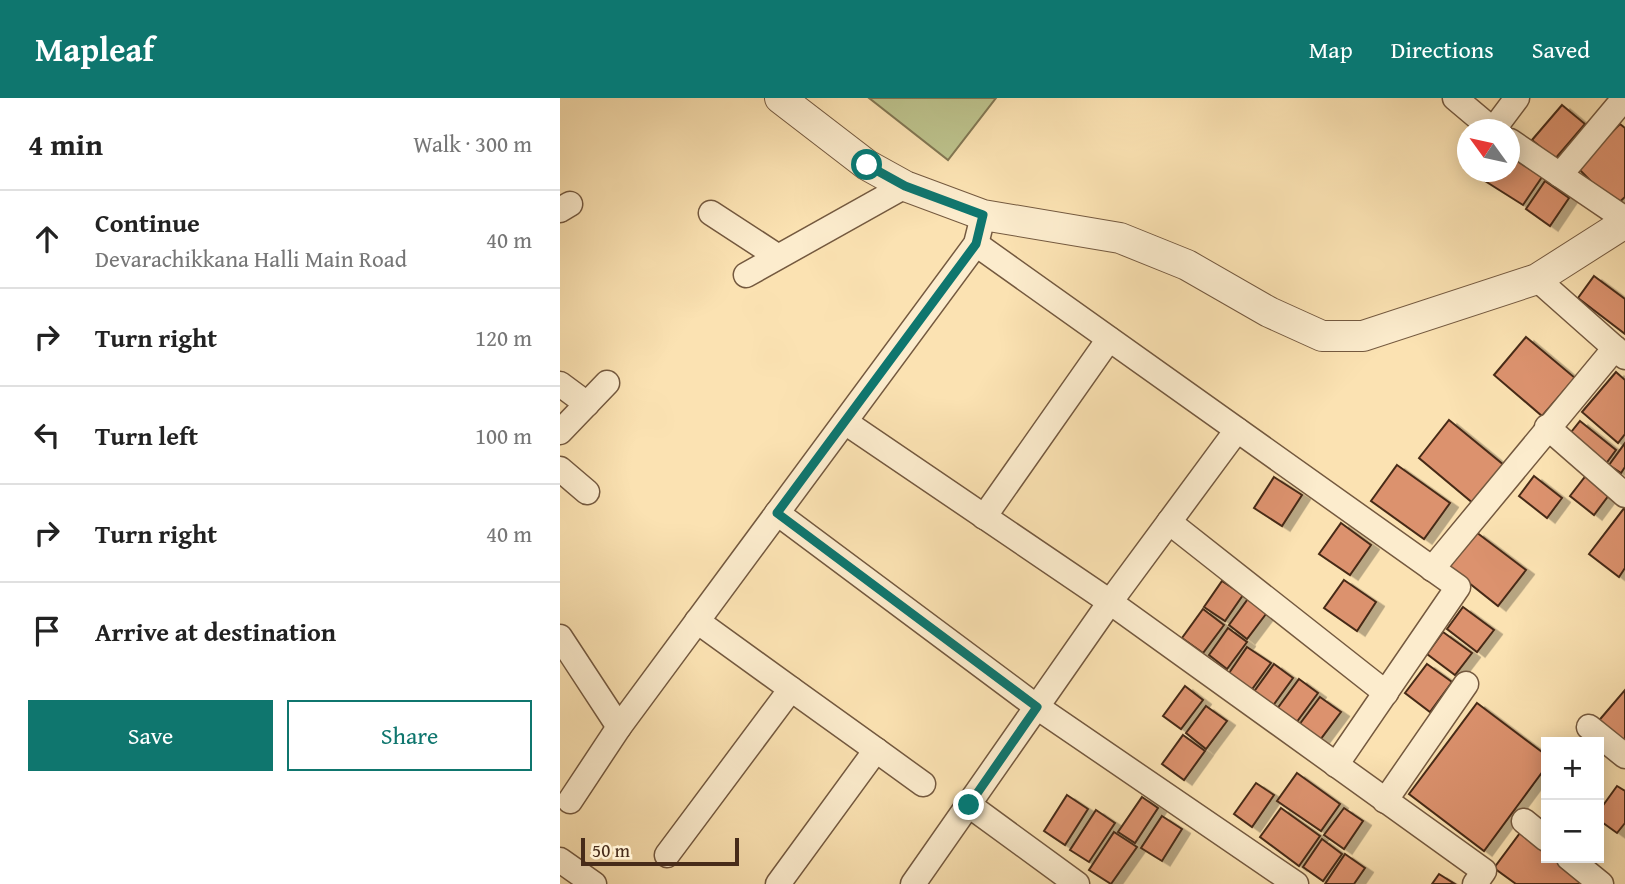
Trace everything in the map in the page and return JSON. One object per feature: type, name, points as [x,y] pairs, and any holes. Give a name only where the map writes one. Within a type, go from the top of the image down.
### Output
[{"type":"street","points":[[780,98],[867,165],[905,186],[983,215],[1120,238],[1187,265],[1269,312],[1322,337],[1363,336],[1537,279],[1625,221],[1520,148]]},
{"type":"street","points":[[1455,98],[1493,130],[1517,98]]},
{"type":"street","points":[[1560,175],[1617,107]]},
{"type":"street","points":[[746,275],[905,186]]},
{"type":"street","points":[[712,213],[777,256]]},
{"type":"street","points":[[569,801],[619,727],[976,244],[983,215]]},
{"type":"street","points":[[976,244],[1458,587],[1336,765]]},
{"type":"street","points":[[1432,569],[1548,427],[1620,353],[1537,279]]},
{"type":"street","points":[[984,517],[1109,338]]},
{"type":"street","points":[[560,432],[607,383]]},
{"type":"street","points":[[560,384],[587,404]]},
{"type":"street","points":[[845,422],[1111,602],[1484,871],[1475,884]]},
{"type":"street","points":[[1548,427],[1625,495]]},
{"type":"street","points":[[913,884],[1111,602],[1237,430]]},
{"type":"street","points":[[560,469],[587,492]]},
{"type":"street","points":[[777,513],[1037,707],[1296,884]]},
{"type":"street","points":[[1169,522],[1386,693]]},
{"type":"street","points":[[697,621],[923,784]]},
{"type":"street","points":[[560,638],[619,727]]},
{"type":"street","points":[[1385,800],[1466,684]]},
{"type":"street","points":[[667,855],[791,689]]},
{"type":"street","points":[[1589,727],[1625,756]]},
{"type":"street","points":[[778,884],[876,750]]},
{"type":"street","points":[[969,805],[1077,884]]},
{"type":"street","points":[[1524,821],[1541,835]]},
{"type":"street","points":[[560,860],[594,884]]},
{"type":"street","points":[[1575,863],[1601,884]]},
{"type":"green space","points":[[869,98],[996,98],[948,160]]},
{"type":"building","points":[[1562,105],[1585,124],[1555,159],[1532,140]]},
{"type":"building","points":[[1620,124],[1625,128],[1625,197],[1615,206],[1577,167]]},
{"type":"building","points":[[1520,163],[1542,177],[1523,205],[1487,182],[1520,182]]},
{"type":"building","points":[[1545,181],[1569,198],[1550,226],[1526,209]]},
{"type":"building","points":[[1594,276],[1625,299],[1625,334],[1578,298]]},
{"type":"building","points":[[1526,337],[1575,378],[1542,416],[1494,375]]},
{"type":"building","points":[[1616,372],[1625,380],[1625,434],[1618,443],[1582,412]]},
{"type":"building","points":[[1449,420],[1505,466],[1474,504],[1419,458]]},
{"type":"building","points":[[1580,421],[1616,450],[1605,465],[1568,436]]},
{"type":"building","points":[[1625,443],[1625,467],[1621,473],[1609,465]]},
{"type":"building","points":[[1397,465],[1450,503],[1424,539],[1371,501]]},
{"type":"building","points":[[1591,469],[1615,487],[1594,515],[1570,496]]},
{"type":"building","points":[[1534,476],[1562,498],[1547,518],[1519,496]]},
{"type":"building","points":[[1274,477],[1302,495],[1282,526],[1254,508]]},
{"type":"building","points":[[1625,507],[1625,568],[1619,577],[1589,554]]},
{"type":"building","points":[[1341,523],[1371,545],[1350,575],[1319,554]]},
{"type":"building","points":[[1476,532],[1526,570],[1498,606],[1449,567]]},
{"type":"building","points":[[1344,580],[1376,602],[1357,631],[1324,608]]},
{"type":"building","points":[[1222,581],[1243,595],[1225,621],[1204,607]]},
{"type":"building","points":[[1250,596],[1269,610],[1247,639],[1229,625]]},
{"type":"building","points":[[1463,607],[1494,630],[1477,652],[1447,629]]},
{"type":"building","points":[[1203,609],[1224,625],[1203,653],[1182,638]]},
{"type":"building","points":[[1228,628],[1247,642],[1227,669],[1209,655]]},
{"type":"building","points":[[1443,632],[1472,653],[1455,675],[1427,654]]},
{"type":"building","points":[[1247,647],[1271,663],[1250,692],[1227,676]]},
{"type":"building","points":[[1274,664],[1293,678],[1272,707],[1253,693]]},
{"type":"building","points":[[1427,664],[1452,682],[1430,712],[1405,693]]},
{"type":"building","points":[[1299,679],[1318,693],[1296,723],[1277,709]]},
{"type":"building","points":[[1185,686],[1203,700],[1181,729],[1163,716]]},
{"type":"building","points":[[1625,690],[1625,749],[1596,724]]},
{"type":"building","points":[[1320,697],[1341,712],[1320,740],[1299,725]]},
{"type":"building","points":[[1477,703],[1541,751],[1541,774],[1484,851],[1409,794]]},
{"type":"building","points":[[1206,706],[1227,721],[1206,749],[1186,733]]},
{"type":"building","points":[[1183,735],[1205,751],[1184,780],[1162,764]]},
{"type":"building","points":[[1297,773],[1340,804],[1321,831],[1277,801]]},
{"type":"building","points":[[1256,783],[1274,795],[1252,827],[1234,814]]},
{"type":"building","points":[[1617,786],[1625,791],[1625,823],[1617,833],[1604,824],[1604,804]]},
{"type":"building","points":[[1067,795],[1088,809],[1065,845],[1044,831]]},
{"type":"building","points":[[1142,797],[1158,808],[1135,843],[1118,832]]},
{"type":"building","points":[[1281,808],[1320,836],[1299,866],[1260,837]]},
{"type":"building","points":[[1344,808],[1363,821],[1344,849],[1324,835]]},
{"type":"building","points":[[1096,810],[1115,823],[1089,862],[1070,850]]},
{"type":"building","points":[[1162,816],[1182,829],[1162,861],[1141,848]]},
{"type":"building","points":[[1114,832],[1137,847],[1111,884],[1089,870]]},
{"type":"building","points":[[1520,833],[1541,849],[1541,863],[1559,863],[1588,884],[1516,884],[1494,868]]},
{"type":"building","points":[[1322,839],[1342,854],[1323,881],[1303,867]]},
{"type":"building","points":[[1345,854],[1365,868],[1354,884],[1325,884]]},
{"type":"building","points":[[1439,874],[1455,884],[1432,884]]},
{"type":"route","points":[[867,165],[905,186],[983,215],[976,244],[777,513],[1037,707],[969,805]]}]
